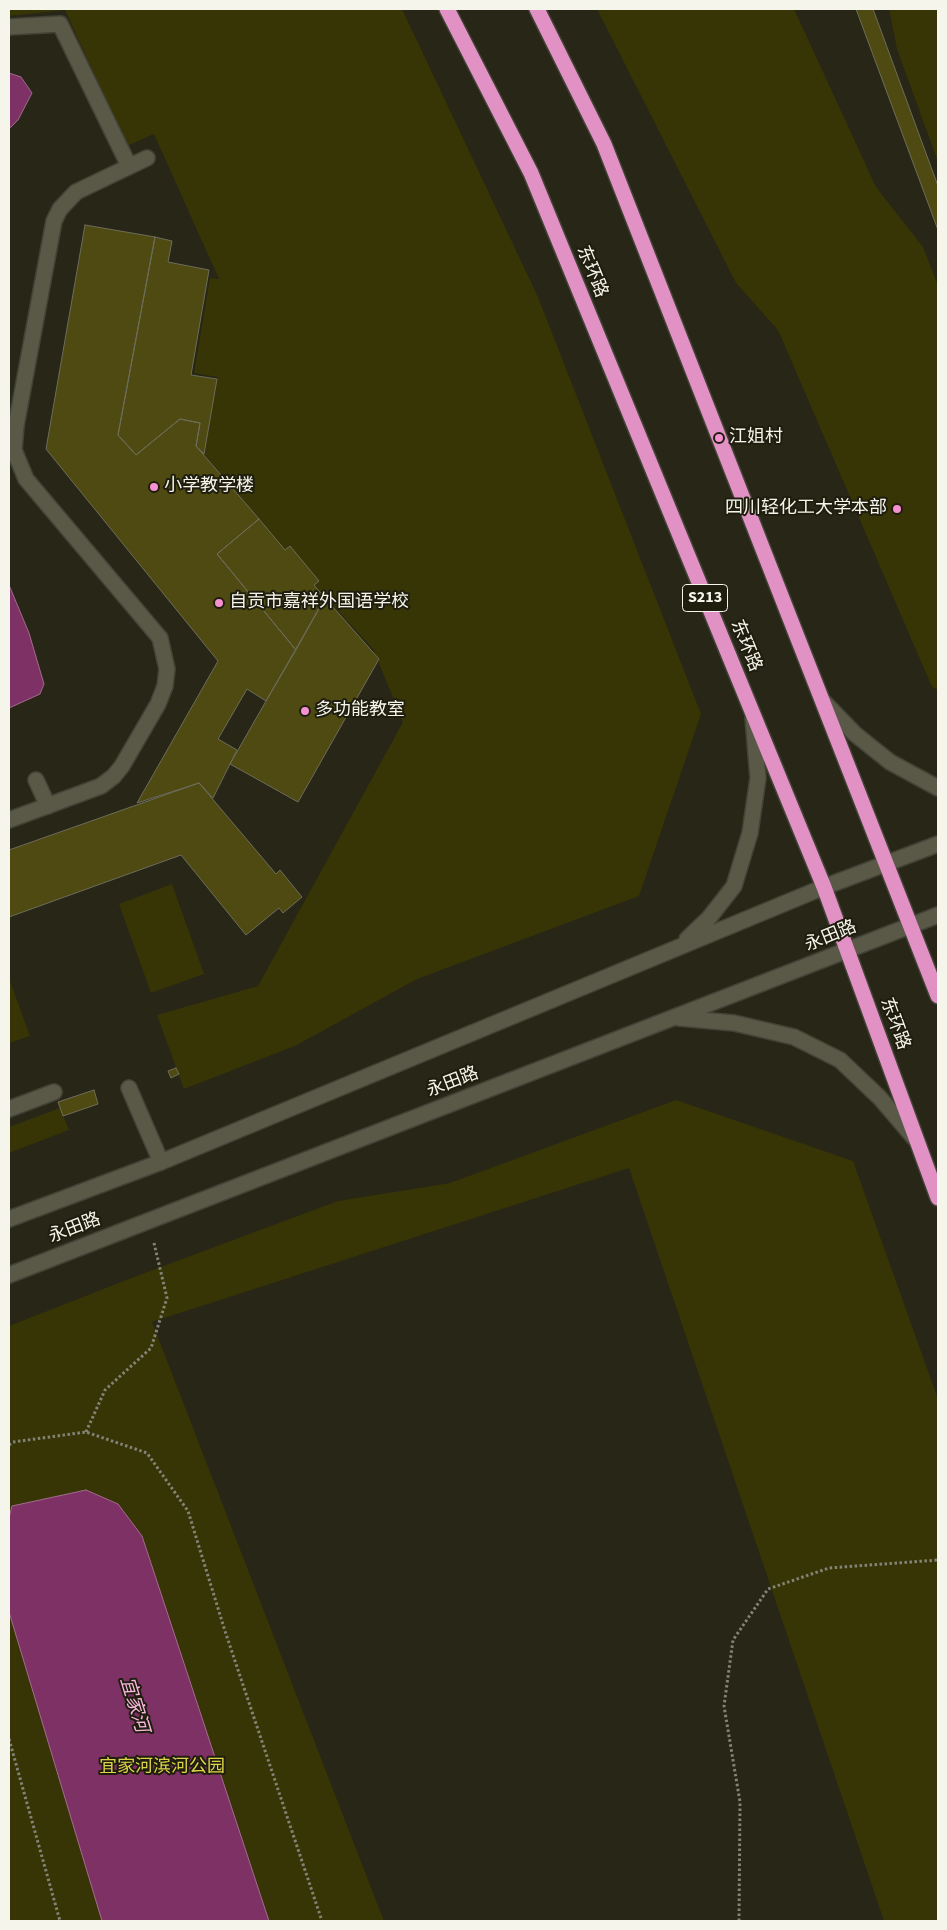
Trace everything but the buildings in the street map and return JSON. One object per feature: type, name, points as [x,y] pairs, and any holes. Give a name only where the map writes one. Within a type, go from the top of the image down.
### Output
[{"type":"highway","name":"东环路","points":[[447,9],[531,173],[824,887],[938,1198]]},
{"type":"highway","points":[[538,9],[604,144],[938,996]]},
{"type":"main road","points":[[9,27],[60,24],[129,166]]},
{"type":"main road","points":[[9,820],[102,786],[114,776],[122,766],[158,704],[165,686],[167,670],[160,638],[26,479],[14,450],[16,426],[54,221],[60,209],[76,192],[147,158]]},
{"type":"main road","points":[[822,701],[855,734],[890,762],[938,788]]},
{"type":"main road","points":[[679,946],[709,918],[734,886],[750,833],[758,778],[752,714]]},
{"type":"main road","points":[[36,780],[48,806]]},
{"type":"main road","name":"永田路","points":[[9,1219],[161,1162],[679,946],[886,862],[938,844]]},
{"type":"main road","name":"永田路","points":[[9,1275],[938,915]]},
{"type":"main road","points":[[675,1017],[734,1023],[794,1037],[840,1060],[880,1098],[917,1141]]},
{"type":"main road","points":[[129,1088],[161,1162]]},
{"type":"main road","points":[[9,1109],[54,1092]]},
{"type":"path","points":[[86,1432],[105,1390],[151,1348],[167,1298],[149,1221]]},
{"type":"path","points":[[9,1445],[13,1442],[86,1432],[147,1453],[188,1510],[225,1631],[322,1921]]},
{"type":"path","points":[[739,1921],[740,1802],[724,1706],[733,1640],[768,1589],[829,1568],[938,1560]]},
{"type":"path","points":[[9,1739],[60,1921]]},
{"type":"green space","points":[[9,9],[402,9],[538,297],[701,714],[639,896],[417,979],[295,1046],[184,1089],[157,1015],[258,986],[403,722],[373,649],[314,585],[290,547],[285,550],[204,454],[217,377],[194,373],[210,278],[219,279],[154,134],[127,146],[65,10],[9,16]]},
{"type":"green space","name":"四川轻化工大学本部","points":[[597,9],[794,9],[876,187],[923,247],[938,285],[938,690],[932,687],[778,330],[736,283]]},
{"type":"green space","points":[[889,9],[938,9],[938,162],[897,49]]},
{"type":"green space","points":[[172,884],[204,974],[151,993],[119,904]]},
{"type":"green space","points":[[9,978],[30,1036],[9,1043]]},
{"type":"green space","name":"宜家河滨河公园","points":[[676,1100],[853,1161],[938,1399],[938,1921],[884,1921],[629,1168],[152,1322],[384,1921],[9,1921],[9,1326],[338,1201],[450,1183]]},
{"type":"green space","points":[[60,1108],[69,1130],[9,1153],[9,1127]]},
{"type":"water","points":[[9,73],[21,77],[32,93],[18,120],[9,129]]},
{"type":"water","points":[[9,585],[29,633],[44,684],[40,694],[9,708]]},
{"type":"water","name":"宜家河","points":[[86,1490],[118,1504],[142,1536],[269,1921],[102,1921],[9,1612],[9,1518],[12,1506]]},
{"type":"place","name":"江姐村","points":[[719,438]]},
{"type":"place","name":"小学教学楼","points":[[154,487]]},
{"type":"place","name":"四川轻化工大学本部","points":[[897,509]]},
{"type":"place","name":"自贡市嘉祥外国语学校","points":[[219,603]]},
{"type":"place","name":"多功能教室","points":[[305,711]]}]
